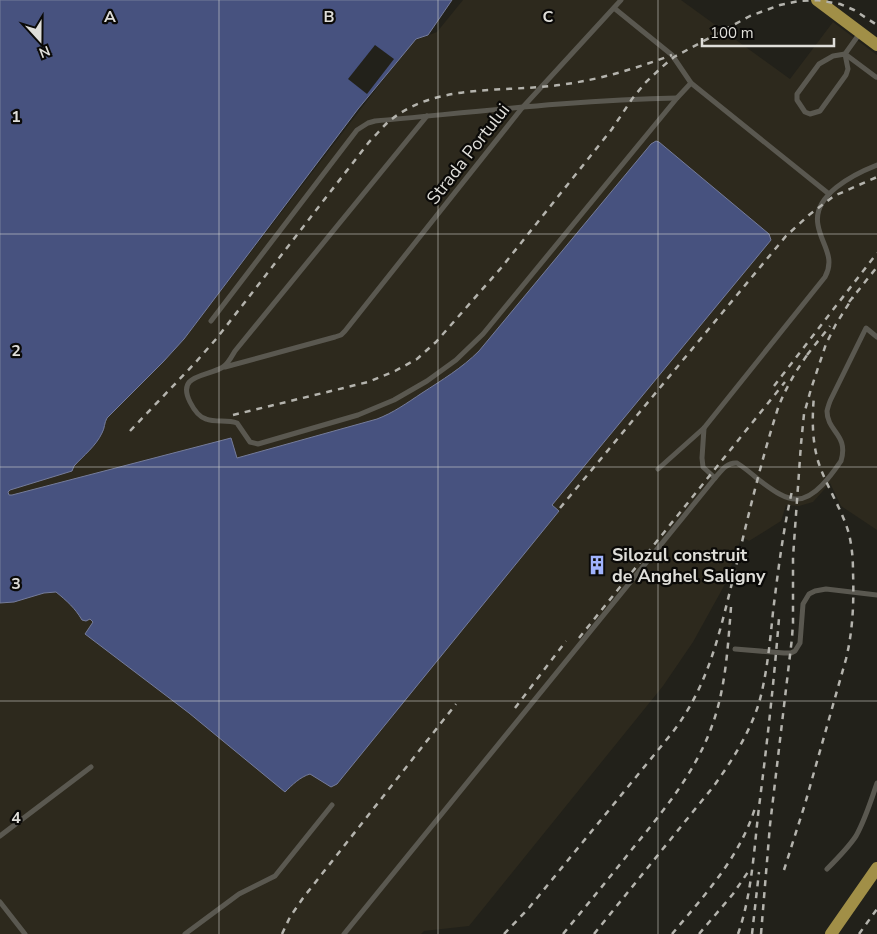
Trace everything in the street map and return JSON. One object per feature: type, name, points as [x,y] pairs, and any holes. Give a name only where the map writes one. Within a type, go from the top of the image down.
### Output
[{"type":"main road","points":[[817,0],[877,45]]},
{"type":"main road","points":[[831,934],[877,868]]},
{"type":"lane","name":"Strada Portului","points":[[225,367],[335,337],[346,331],[522,108],[621,0]]},
{"type":"lane","points":[[614,8],[672,55],[691,83],[830,194]]},
{"type":"lane","points":[[845,54],[848,69],[846,74],[820,111],[810,114],[805,112],[797,100],[797,94],[819,64],[833,56],[845,54],[860,33]]},
{"type":"lane","points":[[845,54],[876,77]]},
{"type":"lane","points":[[427,116],[241,344],[225,367],[195,377],[190,381],[187,387],[187,395],[193,408],[205,419],[237,423],[250,442],[258,444],[358,415],[394,400],[427,381],[456,360],[483,334],[691,83]]},
{"type":"lane","points":[[211,321],[357,130],[368,124],[375,121],[522,108],[632,99],[677,98]]},
{"type":"lane","points":[[658,469],[704,428],[825,277],[828,272],[829,258],[817,223],[821,205],[836,187],[856,174],[877,165]]},
{"type":"lane","points":[[344,934],[725,467],[733,463],[740,465],[782,495],[797,499],[818,489],[829,477],[841,461],[843,450],[841,439],[828,416],[827,411],[831,399],[866,328],[877,337]]},
{"type":"lane","points":[[704,428],[703,468],[715,478]]},
{"type":"lane","points":[[734,649],[796,651],[800,643],[803,604],[809,594],[814,591],[826,589],[877,595]]},
{"type":"lane","points":[[0,836],[91,767]]},
{"type":"lane","points":[[827,869],[855,837],[877,783]]},
{"type":"lane","points":[[185,934],[238,894],[275,876],[332,805]]},
{"type":"lane","points":[[0,902],[25,934]]},
{"type":"shaded area","points":[[463,0],[681,0],[790,79],[833,22],[877,55],[877,530],[841,506],[830,483],[813,502],[799,506],[786,505],[781,521],[749,541],[741,539],[724,586],[693,642],[663,686],[469,926],[424,931],[421,934],[0,934],[0,603],[14,602],[44,593],[56,592],[12,495],[9,495],[8,492],[72,468],[97,443],[104,431],[107,418],[184,339],[413,41],[437,32]]},
{"type":"water","points":[[0,0],[452,0],[428,35],[416,39],[358,109],[184,339],[107,418],[99,438],[74,466],[72,471],[10,490],[8,492],[9,495],[231,438],[237,458],[377,419],[394,411],[452,374],[479,351],[651,144],[656,141],[769,234],[771,240],[552,505],[559,511],[337,784],[331,787],[310,774],[293,784],[285,792],[189,713],[85,634],[93,622],[90,619],[82,620],[77,612],[56,592],[44,593],[14,602],[0,603]]},
{"type":"pier","points":[[375,45],[394,59],[367,94],[348,79]]},
{"type":"railway","points":[[233,415],[368,382],[395,371],[417,359],[436,342],[501,268],[612,129],[645,83],[674,57],[750,16],[780,5],[799,1],[817,0],[840,4],[854,10],[877,25]]},
{"type":"railway","points":[[130,431],[217,338],[369,142],[387,123],[406,110],[426,101],[447,95],[559,85],[588,80],[672,55]]},
{"type":"railway","points":[[560,508],[786,236],[834,196],[877,177]]},
{"type":"railway","points":[[774,386],[877,253]]},
{"type":"railway","points":[[849,302],[877,267]]},
{"type":"railway","points":[[761,934],[770,825],[792,638],[793,557],[804,414],[826,344],[853,297]]},
{"type":"railway","points":[[807,355],[830,326]]},
{"type":"railway","points":[[504,934],[528,909],[672,733],[696,695],[712,656],[760,469],[778,408],[792,378],[810,351]]},
{"type":"railway","points":[[579,638],[785,382]]},
{"type":"railway","points":[[784,870],[805,804],[846,659],[852,616],[853,567],[851,544],[846,525],[818,461],[813,429],[814,396]]},
{"type":"railway","points":[[594,934],[713,787],[733,757],[750,726],[759,703],[764,681],[781,551],[792,491]]},
{"type":"railway","points":[[563,934],[680,788],[699,755],[718,706],[726,664],[731,607]]},
{"type":"railway","points":[[738,934],[743,919],[752,871],[779,618]]},
{"type":"railway","points":[[515,708],[566,641]]},
{"type":"railway","points":[[282,934],[290,917],[303,898],[456,704]]},
{"type":"railway","points":[[672,934],[731,859],[755,808]]},
{"type":"railway","points":[[699,934],[733,894],[750,869]]},
{"type":"railway","points":[[752,934],[759,872]]},
{"type":"railway","points":[[859,934],[877,909]]},
{"type":"place","name":"Silozul construit de Anghel Saligny","points":[[597,565]]}]
